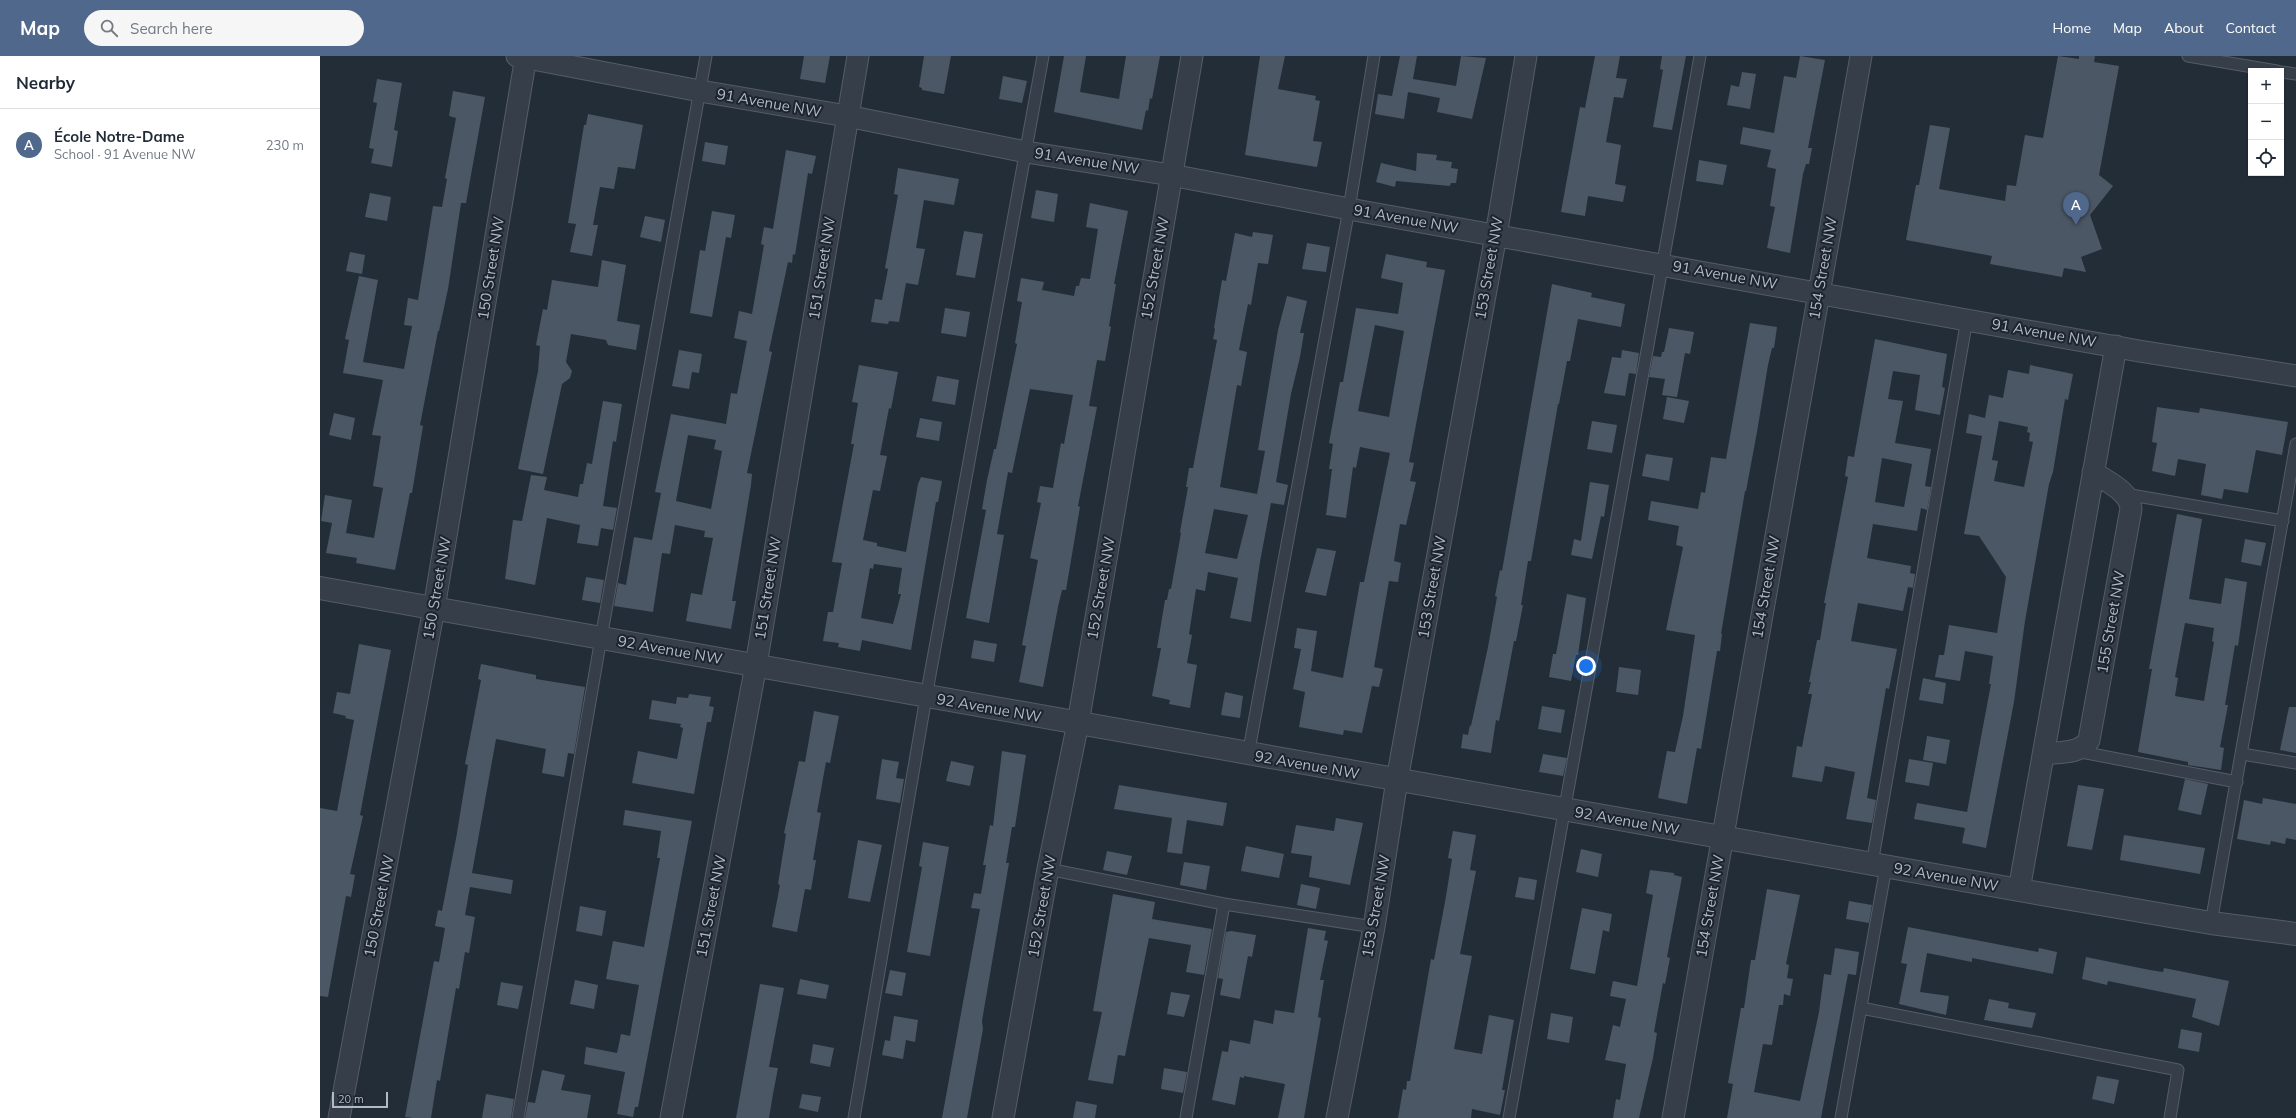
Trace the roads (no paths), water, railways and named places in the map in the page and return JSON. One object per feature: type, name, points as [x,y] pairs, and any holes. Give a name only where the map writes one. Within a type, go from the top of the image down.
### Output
[{"type":"street","name":"151 Street NW","points":[[672,1118],[756,665],[858,56]]},
{"type":"street","name":"152 Street NW","points":[[1003,1118],[1048,869],[1078,723],[1192,56]]},
{"type":"street","name":"153 Street NW","points":[[1337,1118],[1374,927],[1397,780],[1496,235],[1526,56]]},
{"type":"street","name":"154 Street NW","points":[[1673,1118],[1818,292],[1861,56]]},
{"type":"street","name":"91 Avenue NW","points":[[523,57],[700,91],[847,116],[1026,152],[1171,175],[1349,209],[2116,346],[2296,376]]},
{"type":"street","name":"150 Street NW","points":[[340,1118],[434,608],[523,57]]},
{"type":"street","points":[[2020,890],[2116,346]]},
{"type":"street","points":[[2093,472],[2125,494]]},
{"type":"street","name":"155 Street NW","points":[[2044,754],[2073,751],[2087,744],[2090,740],[2131,509],[2131,503],[2125,494]]},
{"type":"street","name":"92 Avenue NW","points":[[320,588],[756,665],[1248,755],[1722,838],[2211,923],[2296,934]]},
{"type":"lane","points":[[518,1118],[601,638],[706,56]]},
{"type":"lane","points":[[854,1118],[926,697],[1043,56]]},
{"type":"lane","points":[[1248,755],[1349,209],[1374,56]]},
{"type":"lane","points":[[1509,1118],[1700,56]]},
{"type":"lane","points":[[2188,56],[2259,68]]},
{"type":"lane","points":[[2284,72],[2296,74]]},
{"type":"lane","points":[[1841,1118],[1861,1008],[1879,865],[1967,319]]},
{"type":"lane","points":[[2211,923],[2296,444]]},
{"type":"lane","points":[[2125,494],[2283,521]]},
{"type":"lane","points":[[2073,751],[2237,782]]},
{"type":"lane","points":[[2242,754],[2296,763]]},
{"type":"lane","points":[[1048,869],[1224,904],[1374,927]]},
{"type":"lane","points":[[1186,1118],[1224,904]]},
{"type":"lane","points":[[1861,1008],[2178,1070],[2170,1118]]},
{"type":"place","name":"École Notre-Dame","points":[[2076,225]]}]
